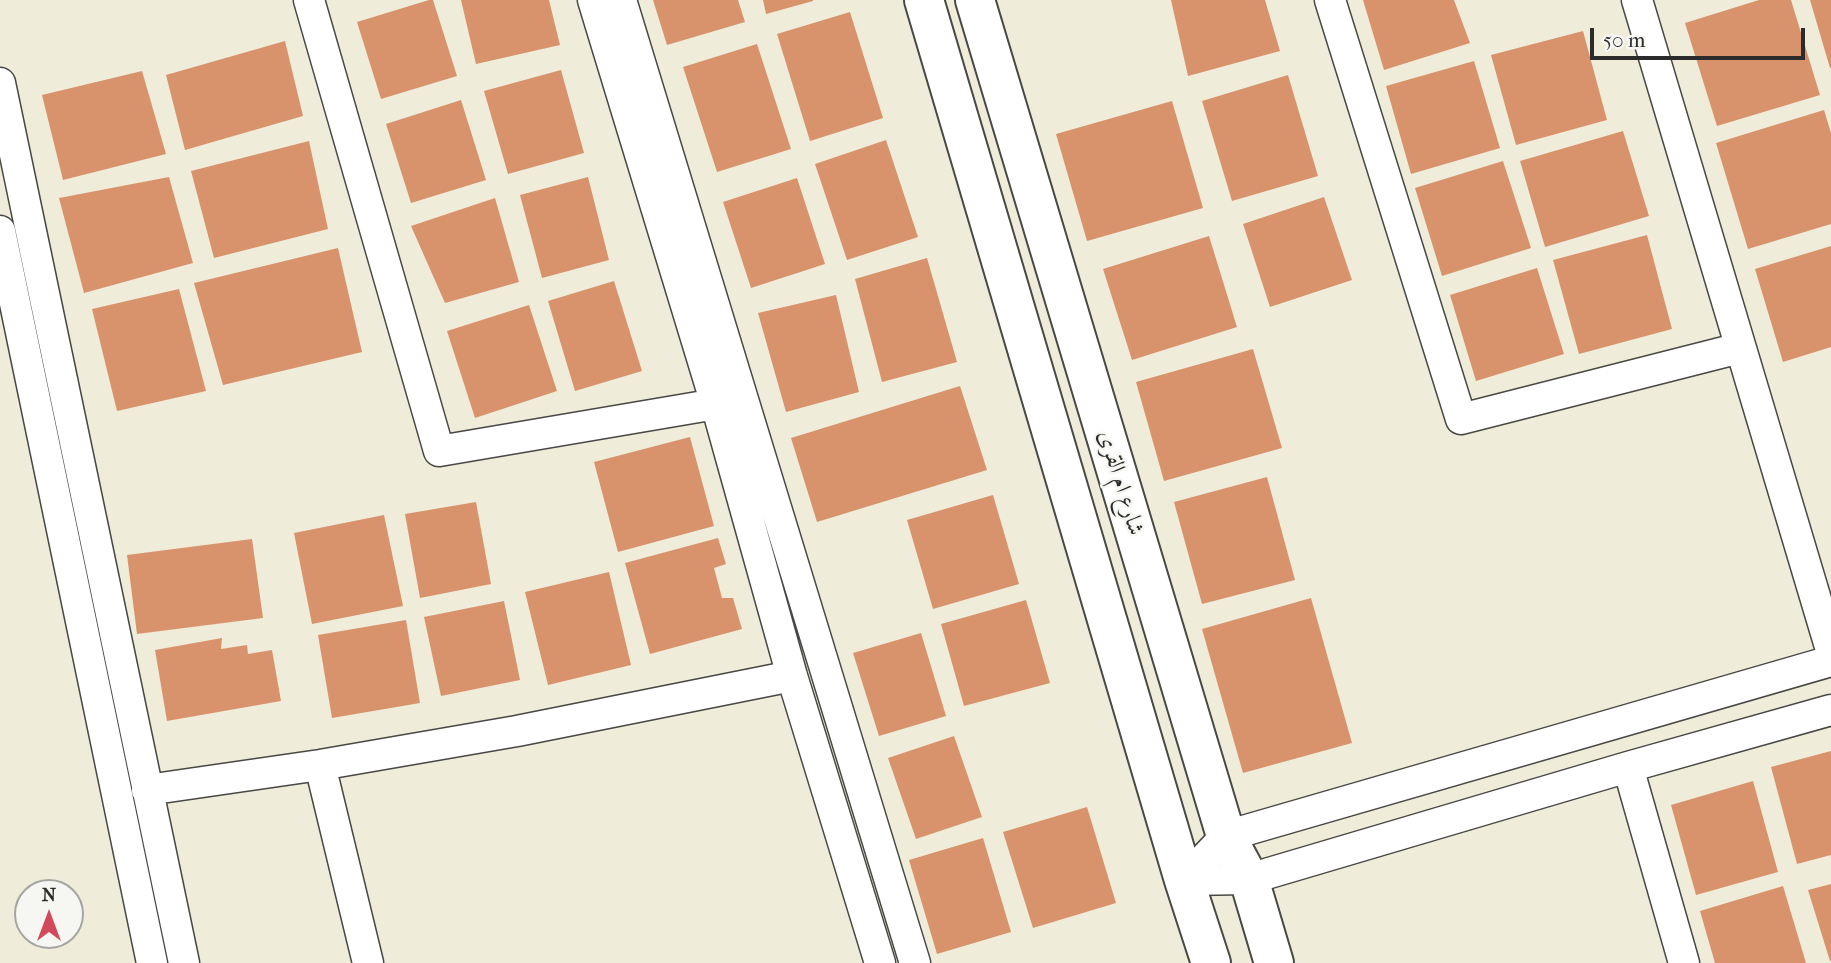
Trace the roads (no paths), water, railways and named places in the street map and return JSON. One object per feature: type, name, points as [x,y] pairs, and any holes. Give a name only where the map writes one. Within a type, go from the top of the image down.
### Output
[{"type":"main road","points":[[924,0],[1184,880],[1211,963]]},
{"type":"main road","name":"شارع ام القرى","points":[[975,0],[1226,836],[1250,879],[1273,963]]},
{"type":"street","points":[[309,0],[439,452],[716,404]]},
{"type":"street","points":[[593,0],[716,404],[792,676],[880,963]]},
{"type":"street","points":[[621,0],[915,963]]},
{"type":"street","points":[[1330,0],[1461,419],[1740,348]]},
{"type":"street","points":[[1637,0],[1831,650]]},
{"type":"street","points":[[0,83],[184,963]]},
{"type":"street","points":[[0,231],[152,963]]},
{"type":"street","points":[[1184,880],[1226,836],[1831,661]]},
{"type":"street","points":[[147,790],[320,765],[517,731],[792,676]]},
{"type":"street","points":[[1184,880],[1250,879],[1628,766],[1831,710]]},
{"type":"street","points":[[320,765],[368,963]]},
{"type":"street","points":[[1628,766],[1684,963]]}]
